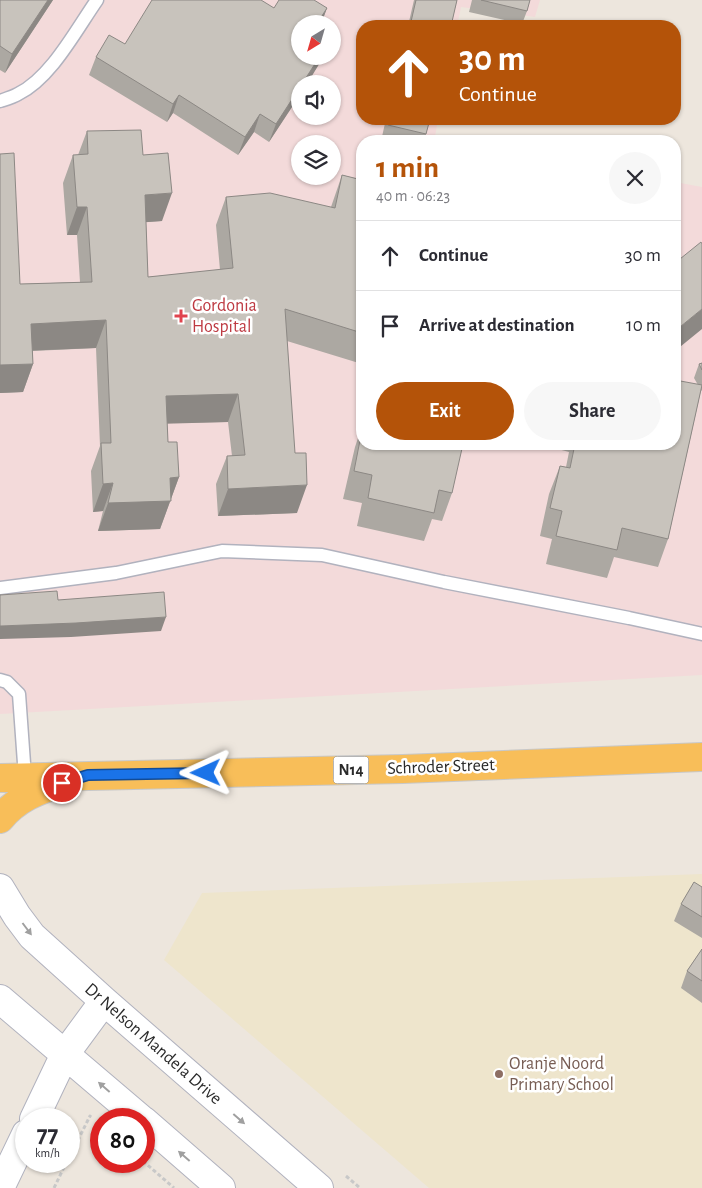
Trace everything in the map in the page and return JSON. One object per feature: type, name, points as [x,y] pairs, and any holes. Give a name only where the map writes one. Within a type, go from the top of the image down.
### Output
[{"type":"highway","name":"Schroder Street","points":[[13,778],[403,769],[702,757]]},
{"type":"highway","points":[[0,819],[14,805],[31,795],[49,787],[88,775]]},
{"type":"street","name":"Dr Nelson Mandela Drive","points":[[0,888],[32,936],[319,1188]]},
{"type":"street","points":[[0,999],[128,1108]]},
{"type":"street","points":[[39,1108],[65,1054],[104,1001]]},
{"type":"street","points":[[155,1131],[221,1188]]},
{"type":"street","points":[[0,1188],[15,1157]]},
{"type":"lane","points":[[0,101],[19,94],[40,78],[55,61],[97,0]]},
{"type":"lane","points":[[0,588],[116,573],[222,551],[322,555],[444,582],[702,634]]},
{"type":"lane","points":[[0,680],[7,682],[19,694],[13,778]]},
{"type":"path","points":[[80,1136],[90,1116]]},
{"type":"path","points":[[155,1171],[174,1188]]},
{"type":"path","points":[[54,1188],[61,1173]]},
{"type":"shaded area","name":"Gordonia Hospital","points":[[0,0],[540,0],[535,17],[461,7],[458,20],[356,20],[356,125],[437,125],[435,135],[356,135],[356,450],[681,450],[681,183],[702,187],[702,675],[0,714]]},
{"type":"shaded area","name":"Oranje Noord Primary School","points":[[702,874],[702,1188],[429,1188],[164,960],[202,893]]},
{"type":"building","points":[[0,0],[48,0],[12,54],[0,46]]},
{"type":"building","points":[[152,0],[261,0],[274,8],[279,0],[314,0],[327,8],[322,15],[291,15],[291,65],[314,65],[308,75],[291,75],[291,101],[276,124],[260,114],[245,137],[179,95],[173,104],[96,57],[109,35],[125,44]]},
{"type":"building","points":[[416,0],[457,0],[452,20],[411,20]]},
{"type":"building","points":[[481,0],[530,0],[527,11]]},
{"type":"building","points":[[388,125],[428,125],[426,134]]},
{"type":"building","points":[[141,130],[143,155],[168,153],[172,193],[145,195],[148,277],[233,268],[226,197],[270,193],[335,208],[342,175],[356,178],[356,331],[285,309],[295,453],[306,453],[307,485],[228,489],[227,456],[245,455],[238,394],[166,396],[168,442],[177,442],[179,477],[170,478],[171,501],[108,503],[113,483],[103,484],[101,443],[111,443],[106,320],[31,324],[33,364],[0,365],[0,154],[14,153],[20,284],[92,282],[87,207],[77,207],[73,155],[88,154],[87,131]]},
{"type":"building","points":[[701,242],[702,309],[681,326],[681,258]]},
{"type":"building","points":[[681,381],[702,385],[668,539],[622,528],[617,550],[556,536],[562,511],[550,508],[560,466],[570,468],[574,450],[681,450]]},
{"type":"building","points":[[358,450],[462,450],[452,493],[439,490],[434,513],[368,498],[372,475],[354,471]]},
{"type":"building","points":[[57,591],[58,600],[164,592],[166,617],[0,626],[0,595]]},
{"type":"building","points":[[694,882],[702,887],[702,917],[681,904]]},
{"type":"building","points":[[702,949],[702,981],[687,971]]},
{"type":"place","name":"Gordonia Hospital","points":[[181,316]]},
{"type":"place","name":"Oranje Noord Primary School","points":[[499,1074]]},
{"type":"route","points":[[62,783],[88,775],[206,773]]}]
